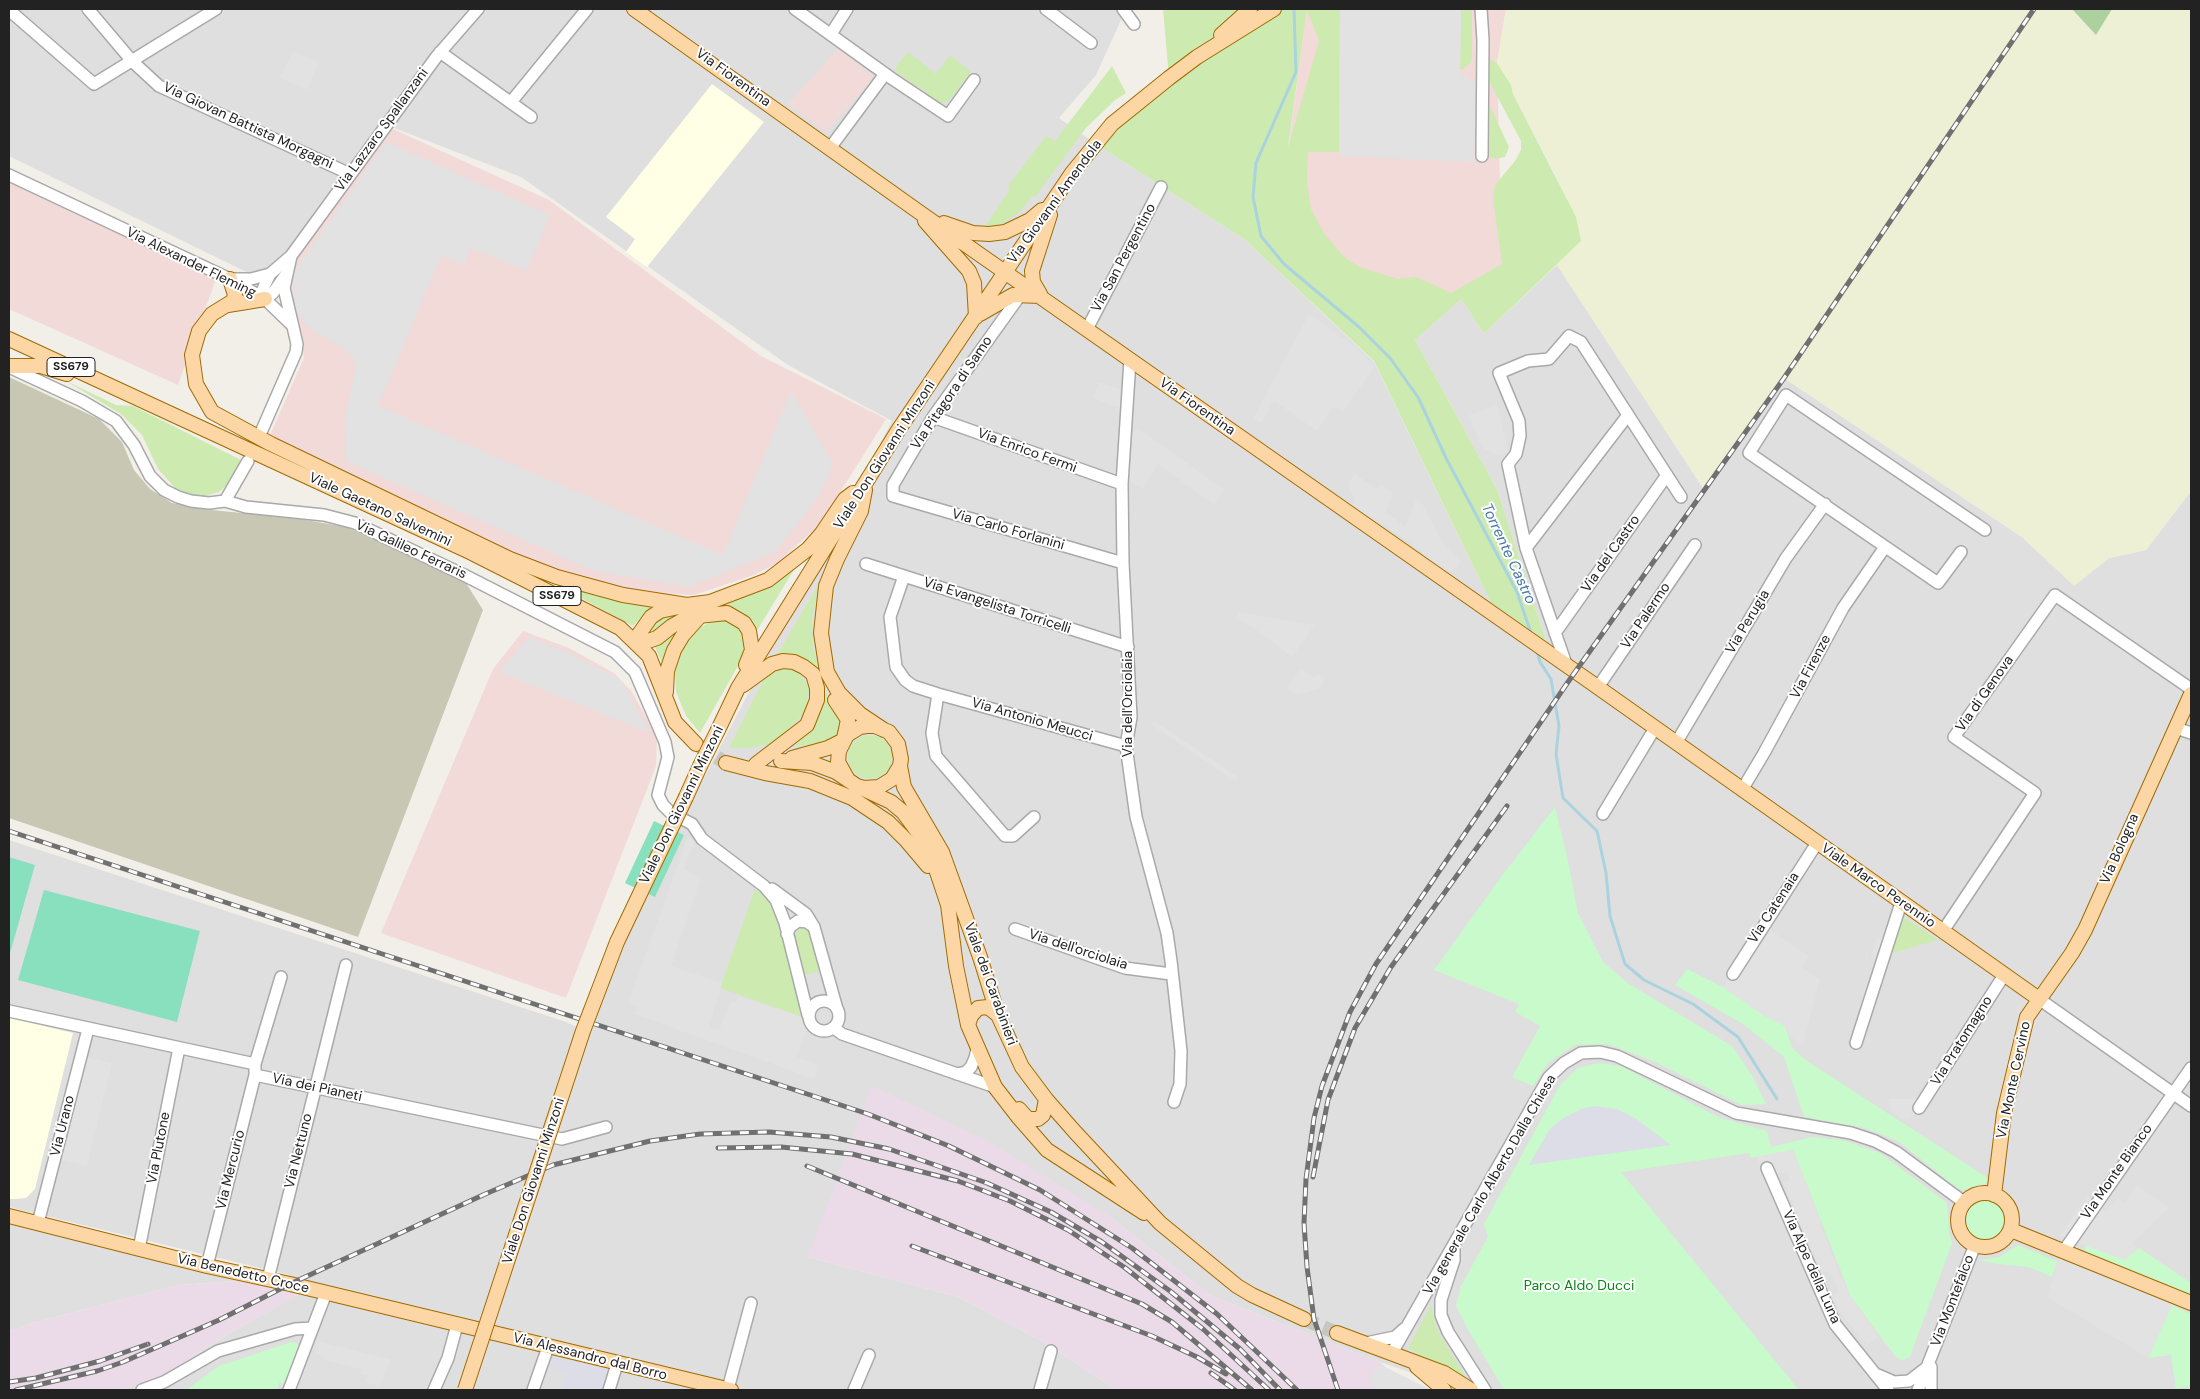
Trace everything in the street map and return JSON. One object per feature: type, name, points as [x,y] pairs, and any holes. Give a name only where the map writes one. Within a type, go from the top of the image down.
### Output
[{"type":"main road","name":"Via Fiorentina","points":[[634,9],[1130,360],[1566,664]]},
{"type":"main road","name":"Via Giovanni Amendola","points":[[1006,271],[1072,173],[1112,124],[1197,57],[1250,9]]},
{"type":"main road","name":"Via Giovanni Amendola","points":[[1197,57],[1269,13]]},
{"type":"main road","points":[[920,212],[964,230],[989,234],[1005,232],[1030,220],[1054,200]]},
{"type":"main road","points":[[976,317],[1003,299],[1041,296],[1033,282],[1032,271],[1054,200]]},
{"type":"main road","points":[[920,212],[935,235],[969,271],[974,283],[976,317]]},
{"type":"main road","name":"Viale Don Giovanni Minzoni","points":[[465,1390],[583,1031],[617,942],[700,766],[738,688],[899,429],[1006,271]]},
{"type":"main road","points":[[228,306],[233,301],[235,294],[230,279]]},
{"type":"main road","points":[[265,299],[228,306],[212,314],[199,331],[192,355],[196,384],[212,412],[271,444],[510,559],[556,577],[623,595],[687,605]]},
{"type":"main road","name":"Viale Gaetano Salvemini","points":[[9,339],[481,558],[620,628],[639,644],[649,656],[675,722],[696,744]]},
{"type":"main road","points":[[9,367],[41,366],[57,370],[98,388],[132,395]]},
{"type":"main road","points":[[245,447],[397,504]]},
{"type":"main road","points":[[738,688],[752,650],[749,631],[744,623],[727,613],[688,617],[672,626],[657,638],[639,644],[639,634],[651,616],[660,611],[710,602],[768,580],[808,549],[822,533],[845,499],[867,482]]},
{"type":"main road","points":[[738,688],[772,664],[783,661],[794,662],[804,667],[813,674],[846,714],[848,726],[839,751],[838,762],[842,772],[852,783],[872,788],[886,784],[897,773],[901,759],[898,744],[884,730],[860,714],[839,693],[827,672],[821,633],[826,586],[861,511],[867,482]]},
{"type":"main road","points":[[665,695],[667,671],[674,650],[683,635],[700,616]]},
{"type":"main road","name":"Viale Marco Perennio","points":[[1566,664],[2039,999]]},
{"type":"main road","points":[[756,764],[807,725],[817,700],[813,674]]},
{"type":"main road","name":"Via Bologna","points":[[2039,999],[2072,953],[2085,930],[2191,694]]},
{"type":"main road","points":[[756,764],[781,761],[828,748],[843,740],[860,727],[875,726],[884,730]]},
{"type":"main road","name":"Viale dei Carabinieri","points":[[781,761],[812,763],[828,768],[852,783],[891,802],[914,824],[936,869],[946,899],[968,1025],[977,1048],[998,1090],[1047,1150],[1160,1223],[1252,1296],[1304,1319]]},
{"type":"main road","name":"Viale dei Carabinieri","points":[[756,764],[726,763],[765,773],[810,781],[852,798],[873,811],[906,840],[922,858],[946,899]]},
{"type":"main road","name":"Viale dei Carabinieri","points":[[900,766],[904,787],[942,852],[980,956],[998,1015],[1022,1067],[1046,1099],[1160,1223]]},
{"type":"main road","name":"Via Monte Cervino","points":[[1994,1195],[2004,1113],[2027,1017],[2039,999]]},
{"type":"main road","points":[[968,1025],[970,1016],[978,1008],[988,1007],[998,1015]]},
{"type":"main road","points":[[998,1090],[1009,1096],[1028,1119],[1034,1120],[1043,1115],[1046,1099]]},
{"type":"main road","points":[[1978,1194],[1994,1195],[2002,1199],[2011,1213],[2011,1230],[2000,1243],[1983,1247],[1975,1245],[1962,1234],[1959,1226],[1960,1210],[1964,1203],[1978,1194]]},
{"type":"main road","name":"Via Benedetto Croce","points":[[9,1216],[206,1266],[268,1279],[478,1330]]},
{"type":"main road","points":[[2011,1230],[2191,1303]]},
{"type":"main road","name":"Via Alessandro dal Borro","points":[[478,1330],[729,1390]]},
{"type":"main road","points":[[1337,1333],[1444,1373],[1471,1390]]},
{"type":"main road","points":[[1408,1361],[1444,1390]]},
{"type":"street","name":"Via Giovan Battista Morgagni","points":[[88,9],[132,61],[159,86],[350,174]]},
{"type":"street","points":[[9,10],[94,84],[216,9]]},
{"type":"street","name":"Via Lazzaro Spallanzani","points":[[230,279],[251,279],[270,274],[291,256],[440,52],[478,9]]},
{"type":"street","points":[[511,102],[587,9]]},
{"type":"street","points":[[795,9],[885,74],[948,116],[974,80]]},
{"type":"street","points":[[831,34],[847,9]]},
{"type":"street","points":[[1046,9],[1091,43]]},
{"type":"street","points":[[1123,9],[1134,24]]},
{"type":"street","points":[[1481,9],[1483,40],[1482,156]]},
{"type":"street","points":[[1483,40],[1490,9]]},
{"type":"street","points":[[440,52],[532,117]]},
{"type":"street","points":[[830,148],[885,74]]},
{"type":"street","name":"Via Alexander Fleming","points":[[9,175],[230,279],[265,299],[293,326]]},
{"type":"street","name":"Via San Pergentino","points":[[1087,329],[1161,186]]},
{"type":"street","name":"Via Lazzaro Spallanzani","points":[[291,256],[286,274],[285,300],[293,326]]},
{"type":"street","points":[[265,299],[262,291],[270,274]]},
{"type":"street","name":"Via Lazzaro Spallanzani","points":[[265,299],[273,293],[286,274]]},
{"type":"street","name":"Via Pitagora di Samo","points":[[892,496],[892,485],[933,417],[1018,297]]},
{"type":"street","points":[[262,430],[296,352],[297,344],[293,326]]},
{"type":"street","points":[[1566,664],[1526,548],[1508,464],[1516,454],[1520,436],[1519,421],[1499,373],[1528,361],[1548,359],[1569,336],[1581,342],[1681,497]]},
{"type":"street","name":"Via dell'Orciolaia","points":[[1130,360],[1122,484],[1123,563],[1130,717],[1126,746],[1136,817],[1167,933],[1181,1051],[1180,1084],[1174,1102]]},
{"type":"street","name":"Via Galileo Ferraris","points":[[9,367],[82,401],[116,421],[134,445],[150,476],[164,490],[191,501],[209,503],[226,500],[246,507],[324,514],[355,522],[615,652],[635,672],[665,742],[668,757],[661,776],[658,795],[661,800],[671,813],[692,824],[702,839],[764,886]]},
{"type":"street","points":[[1961,552],[1938,583],[1749,453],[1786,395],[1985,530]]},
{"type":"street","points":[[1526,548],[1628,415]]},
{"type":"street","name":"Via Enrico Fermi","points":[[933,417],[1122,484]]},
{"type":"street","points":[[226,500],[248,461]]},
{"type":"street","name":"Via del Castro","points":[[1555,633],[1667,475]]},
{"type":"street","name":"Via Carlo Forlanini","points":[[892,496],[1123,563]]},
{"type":"street","name":"Via Perugia","points":[[1676,743],[1786,558],[1825,504]]},
{"type":"street","name":"Via Palermo","points":[[1598,686],[1695,545]]},
{"type":"street","name":"Via Firenze","points":[[1742,790],[1764,754],[1843,608],[1885,547]]},
{"type":"street","name":"Via Evangelista Torricelli","points":[[866,564],[1128,647]]},
{"type":"street","name":"Via Antonio Meucci","points":[[904,576],[890,617],[896,667],[905,680],[913,686],[938,694],[1126,746]]},
{"type":"street","name":"Via di Genova","points":[[1943,931],[2034,793],[1954,737],[2054,595],[2191,689]]},
{"type":"street","points":[[938,694],[932,733],[936,756],[1006,836],[1013,836],[1034,817]]},
{"type":"street","points":[[1603,814],[1655,728]]},
{"type":"street","points":[[2176,728],[2191,733]]},
{"type":"street","name":"Via Catenaia","points":[[1733,974],[1817,843]]},
{"type":"street","points":[[764,886],[776,891],[806,914],[814,927],[839,1019],[834,1028],[826,1032],[817,1031],[810,1024],[787,934],[776,900],[764,886]]},
{"type":"street","points":[[1856,1043],[1901,903]]},
{"type":"street","points":[[787,934],[790,927],[798,921],[807,922],[814,927]]},
{"type":"street","name":"Via dell'orciolaia","points":[[1015,929],[1126,968],[1171,974]]},
{"type":"street","name":"Via Nettuno","points":[[268,1279],[346,965]]},
{"type":"street","name":"Via Pratomagno","points":[[1920,1108],[2004,975]]},
{"type":"street","name":"Via Mercurio","points":[[206,1266],[255,1070],[281,977]]},
{"type":"street","name":"Viale Marco Perennio","points":[[2039,999],[2191,1106]]},
{"type":"street","points":[[808,1015],[812,1006],[820,1001],[830,1002],[837,1009]]},
{"type":"street","name":"Via dei Pianeti","points":[[9,1011],[179,1048],[315,1087],[562,1139],[606,1127]]},
{"type":"street","points":[[834,1028],[842,1034],[998,1090]]},
{"type":"street","name":"Via Urano","points":[[38,1224],[88,1029]]},
{"type":"street","name":"Via Plutone","points":[[139,1249],[179,1048]]},
{"type":"street","points":[[957,1074],[966,1072],[971,1067],[977,1048]]},
{"type":"street","name":"Via generale Carlo Alberto Dalla Chiesa","points":[[1392,1353],[1549,1076],[1564,1063],[1581,1053],[1600,1052],[1617,1056],[1736,1113],[1851,1133],[1875,1141],[1896,1152],[1964,1203]]},
{"type":"street","name":"Via Monte Bianco","points":[[2063,1252],[2191,1068]]},
{"type":"street","name":"Via Alpe della Luna","points":[[1767,1168],[1835,1324],[1882,1382]]},
{"type":"street","name":"Via Montefalco","points":[[1918,1390],[1975,1245]]},
{"type":"street","points":[[1454,1246],[1454,1260],[1441,1300],[1441,1315],[1448,1332],[1485,1390]]},
{"type":"street","points":[[289,1390],[326,1293]]},
{"type":"street","points":[[729,1390],[751,1303]]},
{"type":"street","name":"Via generale Carlo Alberto Dalla Chiesa","points":[[1366,1343],[1394,1337],[1408,1324]]},
{"type":"street","points":[[434,1390],[448,1358],[457,1325]]},
{"type":"street","points":[[142,1390],[164,1382],[218,1351],[295,1329],[312,1328]]},
{"type":"street","points":[[533,1390],[548,1347]]},
{"type":"street","points":[[1040,1390],[1051,1351]]},
{"type":"street","points":[[854,1390],[869,1355]]},
{"type":"street","name":"Via Montefalco","points":[[1882,1382],[1909,1381],[1930,1361]]},
{"type":"street","name":"Via Montefalco","points":[[1930,1361],[1931,1390]]},
{"type":"street","points":[[609,1390],[617,1364]]},
{"type":"street","points":[[1882,1382],[1899,1390]]},
{"type":"shaded area","points":[[9,9],[1126,9],[1096,75],[1059,118],[1096,144],[1244,239],[1374,362],[1491,603],[1546,641],[1497,489],[1415,340],[1461,299],[1484,334],[1557,265],[1705,491],[1784,378],[2022,537],[2074,585],[2109,558],[2146,550],[2191,491],[2191,1390],[1450,1390],[1447,1385],[1380,1362],[1211,1296],[1107,1215],[808,1257],[959,1297],[1051,1346],[1116,1390],[122,1390],[161,1377],[233,1331],[308,1289],[290,1284],[289,1275],[9,1207],[9,840],[577,1027],[583,1007],[892,421],[788,365],[521,177],[389,126],[271,284],[9,156]]},
{"type":"shaded area","points":[[1307,9],[1506,9],[1497,63],[1502,264],[1415,340],[1292,236],[1281,202]]},
{"type":"shaded area","points":[[1340,9],[1461,9],[1460,73],[1476,83],[1474,162],[1339,156]]},
{"type":"shaded area","points":[[1506,9],[2191,9],[2191,491],[2146,550],[2109,558],[2074,586],[2022,537],[1784,378],[1705,491],[1557,265],[1581,241],[1556,176],[1513,94],[1511,85],[1497,63]]},
{"type":"shaded area","points":[[838,49],[874,77],[826,132],[788,104]]},
{"type":"shaded area","points":[[293,51],[319,62],[307,90],[280,78]]},
{"type":"shaded area","points":[[712,84],[764,122],[647,267],[626,252],[635,239],[606,217]]},
{"type":"shaded area","points":[[391,128],[549,200],[761,356],[886,419],[821,523],[779,562],[754,575],[694,595],[660,594],[608,584],[551,568],[487,542],[270,435],[304,358],[302,335],[289,288],[291,270]]},
{"type":"shaded area","points":[[386,142],[550,215],[527,271],[471,248],[464,265],[441,256],[378,406],[723,555],[791,391],[832,461],[830,474],[816,500],[775,552],[689,587],[594,571],[346,461],[345,420],[356,365],[354,359],[344,348],[312,331],[299,316],[293,294],[293,280],[296,269]]},
{"type":"shaded area","points":[[9,181],[216,279],[178,385],[9,309]]},
{"type":"shaded area","points":[[1309,314],[1354,346],[1371,362],[1374,368],[1343,412],[1334,407],[1317,431],[1274,401],[1261,423],[1253,418]]},
{"type":"shaded area","points":[[9,377],[99,419],[122,442],[134,470],[150,489],[172,503],[202,509],[300,519],[346,527],[427,562],[466,583],[483,610],[358,937],[9,818]]},
{"type":"shaded area","points":[[1099,382],[1120,389],[1123,409],[1093,398]]},
{"type":"shaded area","points":[[1497,404],[1508,452],[1499,456],[1483,448],[1468,416]]},
{"type":"shaded area","points":[[1137,427],[1225,490],[1214,505],[1158,464],[1144,490],[1128,480],[1133,432]]},
{"type":"shaded area","points":[[1354,473],[1377,489],[1381,484],[1393,493],[1386,512],[1405,527],[1416,499],[1423,505],[1441,540],[1461,560],[1459,566],[1450,572],[1442,566],[1439,570],[1420,557],[1423,552],[1373,517],[1370,522],[1350,507],[1355,501],[1348,484]]},
{"type":"shaded area","points":[[1238,612],[1315,625],[1292,657],[1251,626],[1236,619]]},
{"type":"shaded area","points":[[523,631],[569,648],[614,673],[632,692],[657,736],[656,766],[566,998],[381,933],[493,669]]},
{"type":"shaded area","points":[[529,637],[566,652],[620,679],[650,733],[499,672]]},
{"type":"shaded area","points":[[1301,668],[1313,677],[1320,674],[1325,678],[1321,688],[1296,695],[1286,688]]},
{"type":"shaded area","points":[[1154,721],[1238,777],[1235,781],[1152,725]]},
{"type":"shaded area","points":[[688,837],[695,841],[684,869],[701,878],[671,966],[722,983],[709,1027],[719,1030],[731,1001],[735,1003],[738,996],[802,1017],[808,1026],[797,1057],[819,1065],[814,1079],[635,1014],[637,1007],[628,1003]]},
{"type":"shaded area","points":[[1889,916],[1896,917],[1882,960],[1871,959],[1870,956],[1877,938],[1883,937]]},
{"type":"shaded area","points":[[1763,925],[1809,956],[1802,967],[1820,979],[1803,1044],[1790,1037],[1785,1026],[1765,1016],[1723,987]]},
{"type":"shaded area","points":[[9,1018],[73,1033],[35,1189],[26,1198],[15,1199],[9,1199]]},
{"type":"shaded area","points":[[81,1056],[112,1063],[87,1166],[55,1158]]},
{"type":"shaded area","points":[[872,1086],[988,1141],[1107,1215],[1211,1296],[1380,1362],[1409,1390],[1116,1390],[1051,1346],[959,1297],[808,1257]]},
{"type":"shaded area","points":[[1888,1099],[1916,1099],[1925,1105],[1909,1120],[1900,1119],[1890,1109]]},
{"type":"shaded area","points":[[1595,1106],[1617,1109],[1635,1118],[1671,1145],[1529,1165],[1550,1129],[1562,1119],[1581,1109]]},
{"type":"shaded area","points":[[1793,1150],[1841,1277],[1851,1297],[1879,1337],[1867,1345],[1839,1310],[1833,1297],[1839,1291],[1829,1271],[1822,1274],[1784,1183],[1790,1180],[1787,1172],[1763,1176],[1757,1157]]},
{"type":"shaded area","points":[[2137,1185],[2169,1208],[2133,1243],[2139,1248],[2125,1260],[2059,1236],[2087,1195],[2106,1212],[2118,1198],[2124,1203]]},
{"type":"shaded area","points":[[9,1216],[268,1279],[179,1285],[32,1323],[9,1332]]},
{"type":"shaded area","points":[[2060,1255],[2172,1305],[2148,1358],[2047,1297]]},
{"type":"shaded area","points":[[268,1279],[309,1289],[233,1331],[161,1377],[122,1390],[9,1390],[9,1332],[32,1323],[179,1285]]},
{"type":"shaded area","points":[[318,1341],[391,1360],[380,1386],[366,1382],[368,1376],[360,1374],[361,1369],[324,1360],[325,1356],[315,1354]]},
{"type":"shaded area","points":[[550,1356],[606,1368],[610,1373],[605,1390],[572,1390],[562,1387],[566,1374],[546,1367]]},
{"type":"shaded area","points":[[1379,1364],[1430,1390],[1376,1390],[1368,1379]]},
{"type":"green space","points":[[1163,9],[1340,9],[1339,152],[1308,152],[1307,182],[1311,209],[1324,233],[1344,257],[1360,267],[1398,279],[1417,277],[1451,293],[1502,264],[1493,199],[1495,185],[1515,161],[1521,150],[1521,141],[1489,81],[1490,59],[1497,63],[1511,85],[1513,94],[1576,217],[1581,241],[1484,334],[1461,299],[1415,340],[1497,489],[1546,641],[1491,603],[1374,361],[1244,239],[1096,144],[1169,78]],"holes":[[[1307,10],[1319,41],[1288,147]]]},
{"type":"green space","points":[[1461,9],[1472,9],[1472,56],[1471,62],[1463,69],[1460,69]]},
{"type":"green space","points":[[2072,9],[2112,9],[2096,35]]},
{"type":"green space","points":[[908,52],[936,74],[950,55],[971,72],[952,97],[945,103],[937,102],[928,96],[925,90],[914,85],[896,71],[896,67]]},
{"type":"green space","points":[[1112,66],[1126,93],[1114,101],[1086,128],[1035,197],[1032,196],[1020,212],[999,226],[983,229],[1009,191],[1008,186],[1046,136],[1055,141]]},
{"type":"green space","points":[[1490,106],[1509,147],[1505,157],[1496,159],[1489,157]]},
{"type":"green space","points":[[64,380],[116,405],[133,406],[241,460],[237,471],[219,492],[201,497],[177,490],[158,469],[142,435],[121,414]]},
{"type":"green space","points":[[798,563],[755,634],[725,607],[713,606],[644,635],[658,619]]},
{"type":"green space","points":[[551,582],[600,595],[655,603],[633,626]]},
{"type":"green space","points":[[819,584],[812,620],[813,647],[820,672],[800,657],[777,655]]},
{"type":"green space","points":[[724,618],[736,624],[742,632],[743,657],[700,733],[686,716],[676,692],[675,672],[680,653],[692,632],[714,620]]},
{"type":"green space","points":[[679,626],[663,665],[654,645]]},
{"type":"green space","points":[[786,668],[798,672],[810,688],[805,712],[786,733],[769,744],[749,748],[729,748],[764,679],[779,669]]},
{"type":"green space","points":[[826,694],[844,716],[842,729],[831,739],[817,745],[797,746],[793,744],[816,722],[823,695]]},
{"type":"green space","points":[[874,735],[886,741],[891,748],[891,766],[886,773],[879,778],[866,779],[854,773],[849,766],[848,753],[854,741],[861,736]]},
{"type":"green space","points":[[1555,807],[1578,913],[1603,962],[1629,984],[1732,1046],[1752,1075],[1766,1104],[1741,1105],[1653,1061],[1608,1044],[1575,1045],[1549,1062],[1533,1086],[1512,1077],[1540,1026],[1515,1012],[1519,1004],[1434,970],[1501,877]]},
{"type":"green space","points":[[654,821],[684,835],[655,897],[625,883]]},
{"type":"green space","points":[[9,857],[35,865],[9,957]]},
{"type":"green space","points":[[755,889],[771,902],[803,1009],[802,1017],[720,988]]},
{"type":"green space","points":[[44,890],[200,931],[177,1022],[18,980]]},
{"type":"green space","points":[[1907,919],[1938,940],[1889,954],[1901,922]]},
{"type":"green space","points":[[801,928],[811,930],[821,971],[805,975],[795,935]]},
{"type":"green space","points":[[1687,969],[1723,987],[1765,1016],[1785,1026],[1792,1048],[1807,1061],[1988,1178],[1987,1183],[1965,1190],[1958,1189],[1898,1141],[1865,1128],[1804,1117],[1784,1057],[1743,1024],[1675,985]]},
{"type":"green space","name":"Parco Aldo Ducci","points":[[1599,1063],[1621,1066],[1718,1117],[1767,1131],[1771,1147],[1812,1137],[1842,1140],[1880,1153],[1946,1202],[1949,1233],[1952,1243],[1910,1357],[1902,1360],[1895,1356],[1851,1297],[1793,1150],[1751,1158],[1749,1153],[1621,1172],[1799,1390],[1504,1390],[1456,1306],[1461,1286],[1488,1237],[1484,1224],[1560,1085],[1578,1068]]},
{"type":"green space","points":[[1986,1200],[2000,1206],[2006,1220],[2000,1234],[1986,1240],[1972,1234],[1966,1220],[1972,1206]]},
{"type":"green space","points":[[2018,1245],[2057,1261],[2052,1277],[2029,1267],[1979,1260],[1999,1257]]},
{"type":"green space","points":[[2085,1245],[2125,1259],[2139,1248],[2191,1283],[2189,1297],[2084,1256]]},
{"type":"green space","points":[[1431,1305],[1437,1330],[1471,1386],[1408,1348]]},
{"type":"green space","points":[[2172,1305],[2191,1314],[2191,1386],[2176,1389],[2171,1355],[2148,1358]]},
{"type":"green space","points":[[291,1342],[297,1343],[300,1350],[288,1384],[283,1386],[280,1381],[277,1390],[186,1390],[219,1366]]},
{"type":"waterway","name":"Torrente Castro","points":[[1294,9],[1296,72],[1256,163],[1253,197],[1261,236],[1284,264],[1359,327],[1390,358],[1418,397],[1446,458],[1517,592],[1531,633]]},
{"type":"waterway","name":"Torrente Castro","points":[[1537,651],[1540,662],[1551,679],[1559,726],[1556,754],[1563,798],[1597,831],[1606,873],[1610,916],[1625,964],[1644,980],[1693,1004],[1738,1037],[1777,1099]]},
{"type":"tunnel","points":[[699,746],[726,763]]},
{"type":"tunnel","points":[[1304,1319],[1337,1333]]},
{"type":"railway","points":[[1338,1390],[1314,1319],[1307,1267],[1304,1223],[1306,1179],[1314,1118],[1322,1086],[1350,1012],[1376,964],[1568,682],[1784,378],[2034,9]]},
{"type":"railway","points":[[1313,1177],[1328,1100],[1355,1028],[1391,967],[1507,806]]},
{"type":"railway","points":[[9,831],[868,1114],[949,1146],[1040,1190],[1132,1248],[1217,1314],[1297,1390]]},
{"type":"railway","points":[[16,1390],[97,1371],[123,1362],[219,1320],[290,1284],[483,1195],[553,1165],[650,1141],[700,1134],[769,1132],[831,1137],[889,1149],[987,1183],[1051,1212],[1102,1242],[1170,1291],[1240,1349],[1280,1390]]},
{"type":"railway","points":[[718,1148],[781,1147],[852,1154],[958,1181],[1010,1201],[1068,1230],[1124,1267],[1203,1329],[1269,1390]]},
{"type":"railway","points":[[807,1166],[1142,1304],[1172,1322],[1252,1390]]},
{"type":"railway","points":[[912,1246],[1152,1336],[1197,1357],[1226,1374]]},
{"type":"railway","points":[[9,1382],[36,1378],[100,1361],[148,1344]]},
{"type":"railway","points":[[1211,1373],[1235,1390]]}]
